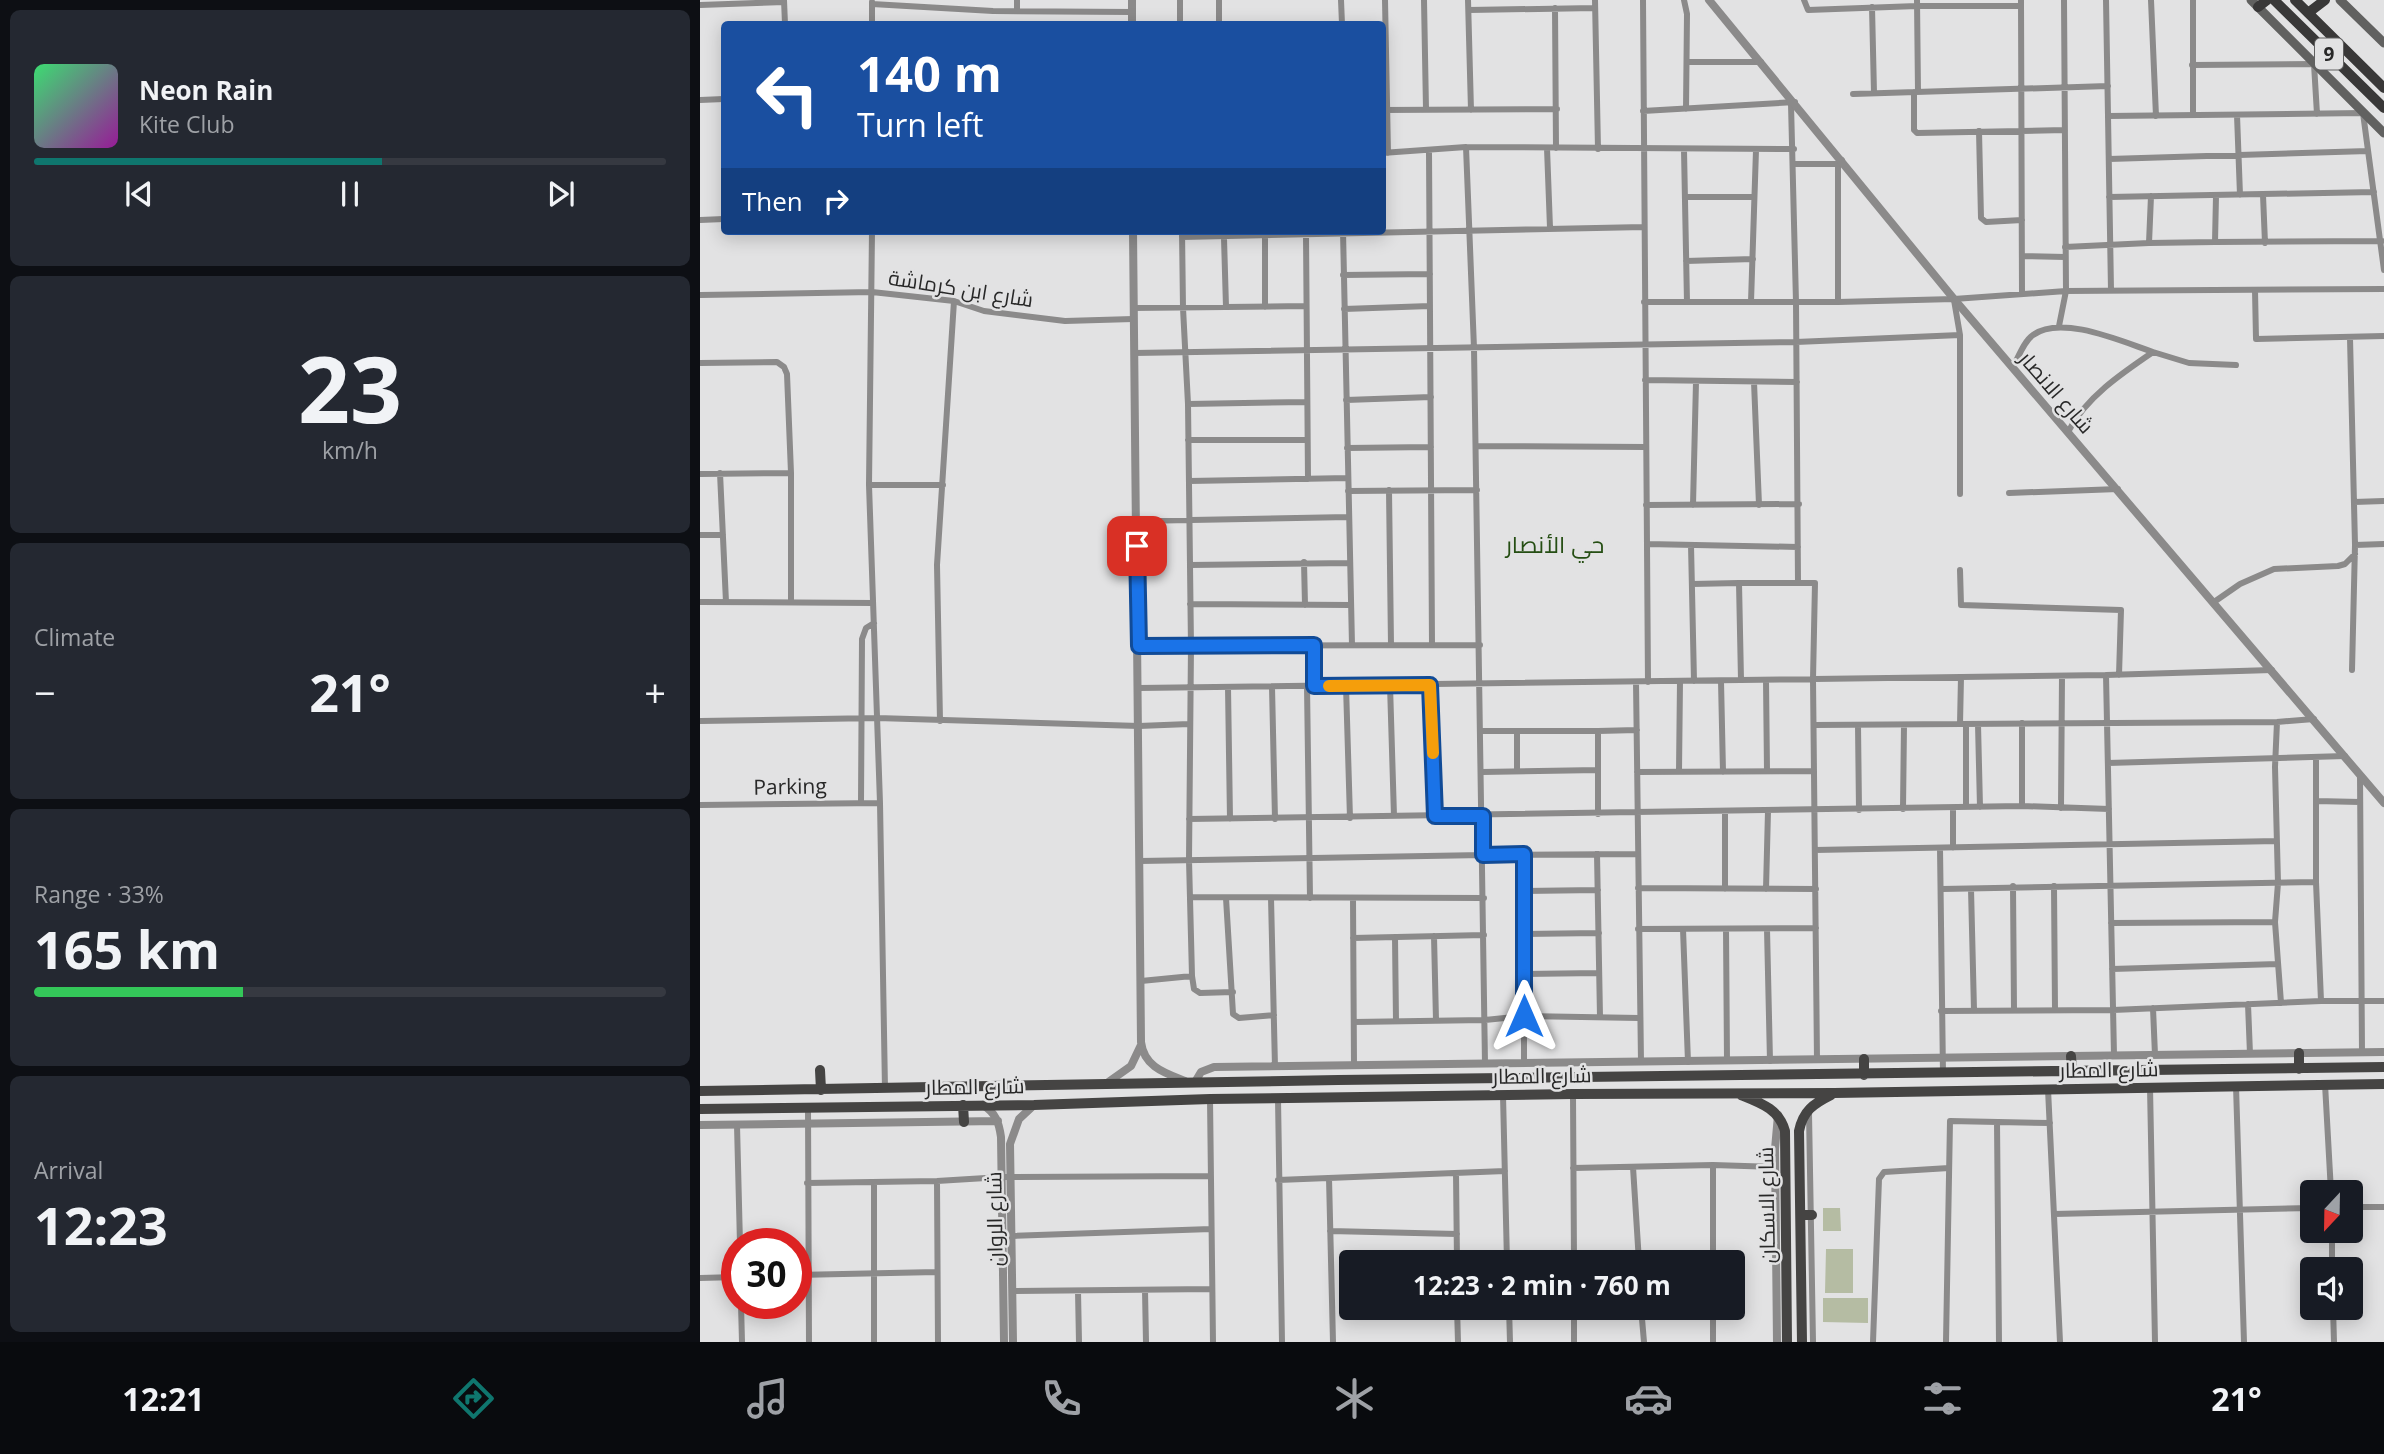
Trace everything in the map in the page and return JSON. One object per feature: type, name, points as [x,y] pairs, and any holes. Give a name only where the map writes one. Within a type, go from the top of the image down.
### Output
[{"type":"highway","name":"9","points":[[2274,0],[2384,108]]},
{"type":"highway","name":"9","points":[[2295,0],[2384,88]]},
{"type":"highway","points":[[2308,13],[2325,0]]},
{"type":"main road","points":[[2340,0],[2384,43]]},
{"type":"main road","points":[[2259,2],[2314,64],[2384,133]]},
{"type":"main road","points":[[2299,1053],[2299,1069]]},
{"type":"main road","points":[[2071,1056],[2072,1072]]},
{"type":"main road","points":[[1864,1059],[1864,1075]]},
{"type":"main road","name":"شارع المطار","points":[[700,1091],[2384,1067]]},
{"type":"main road","points":[[820,1070],[821,1090]]},
{"type":"main road","points":[[1992,1072],[1996,1081],[1993,1090]]},
{"type":"main road","points":[[2028,1073],[2024,1083],[2029,1090]]},
{"type":"main road","points":[[1338,1080],[1335,1089],[1340,1097]]},
{"type":"main road","points":[[1307,1081],[1312,1089],[1308,1099]]},
{"type":"main road","name":"شارع المطار","points":[[700,1109],[1034,1105],[1340,1097],[1834,1093],[2384,1084]]},
{"type":"main road","points":[[1808,1108],[1834,1093]]},
{"type":"main road","name":"شارع الاسكان","points":[[1738,1094],[1766,1106],[1778,1115],[1785,1131],[1780,1170],[1785,1193],[1782,1318],[1787,1342]]},
{"type":"main road","points":[[963,1105],[964,1122]]},
{"type":"main road","name":"شارع الاسكان","points":[[1802,1342],[1806,1215],[1800,1191],[1799,1130],[1808,1108]]},
{"type":"main road","points":[[1780,1170],[1793,1176],[1800,1172]]},
{"type":"main road","points":[[1785,1193],[1793,1188],[1800,1191]]},
{"type":"street","points":[[1017,0],[1017,12]]},
{"type":"street","points":[[1132,0],[1132,21]]},
{"type":"street","points":[[1180,0],[1180,21]]},
{"type":"street","points":[[1219,0],[1219,21]]},
{"type":"street","points":[[1341,0],[1342,21]]},
{"type":"street","points":[[1385,0],[1385,21]]},
{"type":"street","points":[[1424,0],[1426,109]]},
{"type":"street","points":[[1468,0],[1471,110]]},
{"type":"street","points":[[1643,0],[1648,682]]},
{"type":"street","points":[[1684,0],[1687,15],[1686,109]]},
{"type":"street","name":"شارع الانصار","points":[[1709,0],[1954,299],[2384,803]]},
{"type":"street","points":[[1804,0],[1808,10],[1917,3],[2021,3],[2022,293]]},
{"type":"street","points":[[2059,326],[2066,291],[2064,0]]},
{"type":"street","points":[[2106,0],[2111,290]]},
{"type":"street","points":[[2151,0],[2156,116]]},
{"type":"street","points":[[2193,0],[2193,115]]},
{"type":"street","points":[[700,5],[784,1],[785,21]]},
{"type":"street","points":[[872,21],[872,2],[1017,12],[1132,12]]},
{"type":"street","points":[[1917,3],[1914,130],[1917,133],[2064,130]]},
{"type":"street","points":[[1469,10],[1595,4],[1598,149]]},
{"type":"street","points":[[1872,7],[1874,93]]},
{"type":"street","points":[[1555,8],[1556,148]]},
{"type":"street","points":[[1687,62],[1761,62]]},
{"type":"street","points":[[2192,65],[2314,64],[2317,114]]},
{"type":"street","points":[[1853,94],[2108,86]]},
{"type":"street","points":[[700,100],[721,99]]},
{"type":"street","points":[[1643,111],[1793,103],[1798,583]]},
{"type":"street","points":[[1386,110],[1557,109]]},
{"type":"street","points":[[2108,116],[2363,113],[2384,270]]},
{"type":"street","points":[[2237,115],[2240,195]]},
{"type":"street","points":[[1979,131],[1982,218],[1986,222],[2022,220]]},
{"type":"street","points":[[1386,153],[1466,147],[1794,149]]},
{"type":"street","points":[[1466,147],[1474,348],[1482,731],[1485,1064]]},
{"type":"street","points":[[1548,148],[1550,228]]},
{"type":"street","points":[[1684,150],[1687,302]]},
{"type":"street","points":[[1751,302],[1756,150]]},
{"type":"street","points":[[1429,151],[1432,645]]},
{"type":"street","points":[[2109,159],[2368,151]]},
{"type":"street","points":[[1794,164],[1840,162],[1838,302]]},
{"type":"street","points":[[2109,197],[2374,192]]},
{"type":"street","points":[[2215,242],[2216,195]]},
{"type":"street","points":[[2263,195],[2265,243]]},
{"type":"street","points":[[2149,243],[2151,196]]},
{"type":"street","points":[[1685,197],[1754,197]]},
{"type":"street","points":[[700,220],[721,219]]},
{"type":"street","points":[[1386,232],[1644,227]]},
{"type":"street","points":[[872,235],[869,485],[886,1089]]},
{"type":"street","points":[[1106,1084],[1131,1066],[1138,1055],[1141,1042],[1133,235]]},
{"type":"street","points":[[1182,235],[1184,352],[1188,404],[1191,646],[1189,860],[1192,976],[1194,989],[1200,993],[1233,992]]},
{"type":"street","points":[[1192,235],[1224,238],[1306,235],[1308,478]]},
{"type":"street","points":[[1343,235],[1352,645]]},
{"type":"street","points":[[1265,237],[1265,307]]},
{"type":"street","points":[[1224,238],[1226,307]]},
{"type":"street","points":[[2065,247],[2149,243],[2382,241]]},
{"type":"street","points":[[2022,256],[2065,257]]},
{"type":"street","points":[[1686,261],[1753,259]]},
{"type":"street","points":[[1343,275],[1430,274]]},
{"type":"street","points":[[1644,302],[1838,302],[2111,290],[2384,289]]},
{"type":"street","points":[[2255,290],[2256,339],[2384,337]]},
{"type":"street","name":"شارع ابن كرماشة","points":[[700,295],[872,292],[954,301],[984,311],[1065,321],[1133,319]]},
{"type":"street","points":[[1954,299],[1960,335],[1960,494]]},
{"type":"street","points":[[940,720],[937,565],[954,301]]},
{"type":"street","points":[[1133,308],[1306,306]]},
{"type":"street","points":[[1344,309],[1430,306]]},
{"type":"street","points":[[2013,367],[2032,335],[2059,326],[2092,332],[2189,363],[2236,365]]},
{"type":"street","points":[[1134,353],[1796,342],[1960,335]]},
{"type":"street","points":[[2350,338],[2355,545],[2353,670]]},
{"type":"street","points":[[2068,432],[2077,415],[2095,397],[2153,352]]},
{"type":"street","points":[[700,363],[777,362],[785,367],[791,473],[791,603]]},
{"type":"street","points":[[1645,380],[1797,382]]},
{"type":"street","points":[[1693,505],[1696,382]]},
{"type":"street","points":[[1754,382],[1759,505]]},
{"type":"street","points":[[1346,400],[1431,397]]},
{"type":"street","points":[[1188,404],[1307,402]]},
{"type":"street","points":[[1188,440],[1307,440]]},
{"type":"street","points":[[1476,446],[1646,447]]},
{"type":"street","points":[[1348,449],[1431,447]]},
{"type":"street","points":[[700,474],[791,473]]},
{"type":"street","points":[[720,474],[726,602]]},
{"type":"street","points":[[1189,481],[1348,478]]},
{"type":"street","points":[[869,485],[943,485]]},
{"type":"street","points":[[2010,493],[2118,489]]},
{"type":"street","points":[[1389,490],[1391,645]]},
{"type":"street","points":[[1348,491],[1477,490]]},
{"type":"street","points":[[2354,502],[2384,501]]},
{"type":"street","points":[[1646,505],[1799,505]]},
{"type":"street","points":[[1137,521],[1349,516]]},
{"type":"street","points":[[700,535],[723,534]]},
{"type":"street","points":[[1647,544],[1798,547]]},
{"type":"street","points":[[2355,545],[2384,544]]},
{"type":"street","points":[[1691,545],[1694,681]]},
{"type":"street","points":[[2214,602],[2240,584],[2274,569],[2338,566],[2345,564],[2355,554]]},
{"type":"street","points":[[1304,562],[1305,605]]},
{"type":"street","points":[[1190,565],[1350,563]]},
{"type":"street","points":[[1960,570],[1961,605],[2121,610],[2119,675]]},
{"type":"street","points":[[1739,583],[1741,680]]},
{"type":"street","points":[[1692,584],[1815,583],[1813,679],[1817,1060]]},
{"type":"street","points":[[700,602],[873,603]]},
{"type":"street","points":[[1190,604],[1351,605]]},
{"type":"street","points":[[861,803],[862,639],[866,628],[874,623]]},
{"type":"street","points":[[1310,898],[1307,818],[1314,645]]},
{"type":"street","points":[[1139,646],[1480,645]]},
{"type":"street","points":[[1139,688],[2106,676],[2272,670]]},
{"type":"street","points":[[2061,808],[2062,676]]},
{"type":"street","points":[[2106,676],[2113,1055]]},
{"type":"street","points":[[1961,677],[1966,807]]},
{"type":"street","points":[[1766,680],[1767,771]]},
{"type":"street","points":[[1679,772],[1680,681]]},
{"type":"street","points":[[1721,681],[1723,772]]},
{"type":"street","points":[[1636,682],[1641,1062]]},
{"type":"street","points":[[1390,685],[1394,817]]},
{"type":"street","points":[[1430,685],[1435,816]]},
{"type":"street","points":[[1346,686],[1350,818]]},
{"type":"street","points":[[1228,687],[1230,819]]},
{"type":"street","points":[[1272,687],[1275,819]]},
{"type":"street","points":[[700,721],[877,718],[1139,726],[1189,724]]},
{"type":"street","points":[[1814,725],[2277,722],[2314,719]]},
{"type":"street","points":[[2277,722],[2276,922],[2281,1003]]},
{"type":"street","points":[[2022,723],[2022,806]]},
{"type":"street","points":[[1978,724],[1980,807]]},
{"type":"street","points":[[1858,725],[1859,810]]},
{"type":"street","points":[[1903,809],[1904,725]]},
{"type":"street","points":[[1482,731],[1637,730]]},
{"type":"street","points":[[1517,731],[1517,771]]},
{"type":"street","points":[[1598,731],[1598,814]]},
{"type":"street","points":[[2108,763],[2345,756]]},
{"type":"street","points":[[2316,758],[2316,882],[2322,1001]]},
{"type":"street","points":[[1482,772],[1598,770]]},
{"type":"street","points":[[1637,772],[1814,771]]},
{"type":"street","points":[[2360,774],[2362,1052]]},
{"type":"street","points":[[2316,801],[2360,802]]},
{"type":"street","name":"Parking","points":[[700,805],[880,803]]},
{"type":"street","points":[[1189,819],[2022,806],[2109,809]]},
{"type":"street","points":[[1953,808],[1953,848]]},
{"type":"street","points":[[1766,889],[1768,811]]},
{"type":"street","points":[[1724,812],[1725,889]]},
{"type":"street","points":[[1815,850],[2277,841]]},
{"type":"street","points":[[1940,848],[1942,1074]]},
{"type":"street","points":[[1524,854],[1524,1063]]},
{"type":"street","points":[[1597,854],[1600,1017]]},
{"type":"street","points":[[1140,861],[1638,854]]},
{"type":"street","points":[[1942,889],[2316,882]]},
{"type":"street","points":[[2054,886],[2054,1010]]},
{"type":"street","points":[[2013,887],[2014,1010]]},
{"type":"street","points":[[1638,888],[1816,889]]},
{"type":"street","points":[[1971,889],[1974,1010]]},
{"type":"street","points":[[1524,891],[1598,890]]},
{"type":"street","points":[[1190,897],[1484,898]]},
{"type":"street","points":[[1226,898],[1233,1014],[1235,1017],[1273,1015]]},
{"type":"street","points":[[1270,898],[1275,1067]]},
{"type":"street","points":[[1353,898],[1354,1066]]},
{"type":"street","points":[[2111,923],[2276,922]]},
{"type":"street","points":[[1638,929],[1816,928]]},
{"type":"street","points":[[1683,929],[1688,1062]]},
{"type":"street","points":[[1726,929],[1727,1061]]},
{"type":"street","points":[[1767,929],[1770,1061]]},
{"type":"street","points":[[1524,934],[1599,933]]},
{"type":"street","points":[[1353,939],[1484,935]]},
{"type":"street","points":[[1434,936],[1436,1020]]},
{"type":"street","points":[[1395,937],[1396,1021]]},
{"type":"street","points":[[2112,969],[2278,964]]},
{"type":"street","points":[[1524,974],[1599,974]]},
{"type":"street","points":[[1141,981],[1192,976]]},
{"type":"street","points":[[1941,1012],[2113,1010],[2384,1001]]},
{"type":"street","points":[[2248,1004],[2250,1054]]},
{"type":"street","points":[[2153,1008],[2155,1055]]},
{"type":"street","points":[[1354,1022],[1485,1020],[1524,1016],[1639,1018]]},
{"type":"street","points":[[1141,1042],[1146,1058],[1153,1066],[1191,1082],[1201,1072],[1210,1068],[2384,1052]]},
{"type":"street","points":[[2325,1084],[2330,1180]]},
{"type":"street","points":[[2236,1086],[2244,1342]]},
{"type":"street","points":[[2150,1087],[2155,1342]]},
{"type":"street","points":[[2048,1089],[2060,1342]]},
{"type":"street","points":[[1573,1094],[1574,1250]]},
{"type":"street","points":[[1503,1095],[1507,1250]]},
{"type":"street","points":[[1210,1099],[1213,1342]]},
{"type":"street","points":[[1278,1099],[1282,1342]]},
{"type":"street","points":[[983,1105],[998,1121]]},
{"type":"street","name":"شارع الروان","points":[[1004,1342],[1006,1177],[1012,1135],[1019,1119],[1034,1105]]},
{"type":"street","points":[[807,1228],[808,1108]]},
{"type":"street","points":[[1808,1108],[1806,1215],[1813,1342]]},
{"type":"street","points":[[700,1125],[998,1121]]},
{"type":"street","name":"شارع الروان","points":[[998,1121],[1012,1236],[1013,1342]]},
{"type":"street","points":[[1946,1342],[1950,1121],[2050,1123]]},
{"type":"street","points":[[1997,1122],[1999,1342]]},
{"type":"street","points":[[737,1125],[740,1228]]},
{"type":"street","points":[[1573,1168],[1713,1165],[1780,1170],[1782,1318],[1777,1342]]},
{"type":"street","points":[[1713,1165],[1713,1250]]},
{"type":"street","points":[[1633,1167],[1638,1250]]},
{"type":"street","points":[[1874,1342],[1879,1179],[1884,1172],[1949,1168]]},
{"type":"street","points":[[1278,1180],[1505,1171]]},
{"type":"street","points":[[1456,1172],[1457,1250]]},
{"type":"street","points":[[807,1183],[1006,1177],[1210,1176]]},
{"type":"street","points":[[1329,1178],[1333,1342]]},
{"type":"street","points":[[937,1181],[938,1342]]},
{"type":"street","points":[[874,1182],[874,1342]]},
{"type":"street","points":[[2363,1207],[2384,1207]]},
{"type":"street","points":[[2054,1214],[2300,1208]]},
{"type":"street","points":[[1012,1236],[1211,1229]]},
{"type":"street","points":[[1330,1231],[1457,1234]]},
{"type":"street","points":[[812,1275],[937,1272]]},
{"type":"street","points":[[700,1278],[721,1277]]},
{"type":"street","points":[[1012,1292],[1212,1289]]},
{"type":"street","points":[[1145,1290],[1146,1342]]},
{"type":"street","points":[[1078,1291],[1079,1342]]},
{"type":"street","points":[[741,1319],[742,1342]]},
{"type":"street","points":[[809,1319],[809,1342]]},
{"type":"street","points":[[1457,1320],[1458,1342]]},
{"type":"street","points":[[1509,1320],[1510,1342]]},
{"type":"street","points":[[1574,1320],[1574,1342]]},
{"type":"street","points":[[1642,1320],[1644,1342]]},
{"type":"street","points":[[1713,1320],[1713,1342]]},
{"type":"street","points":[[2333,1320],[2334,1342]]},
{"type":"green space","points":[[1823,1208],[1840,1208],[1841,1231],[1823,1231]]},
{"type":"green space","points":[[1826,1249],[1853,1249],[1853,1293],[1825,1293]]},
{"type":"green space","points":[[1823,1298],[1868,1298],[1868,1323],[1823,1322]]},
{"type":"slow traffic","points":[[1329,686],[1430,685],[1433,753]]},
{"type":"district","name":"حي الأنصار","points":[[1555,544]]},
{"type":"route","points":[[1137,546],[1139,646],[1314,645],[1314,686],[1430,685],[1435,816],[1483,816],[1483,855],[1524,854],[1524,1016]]}]
